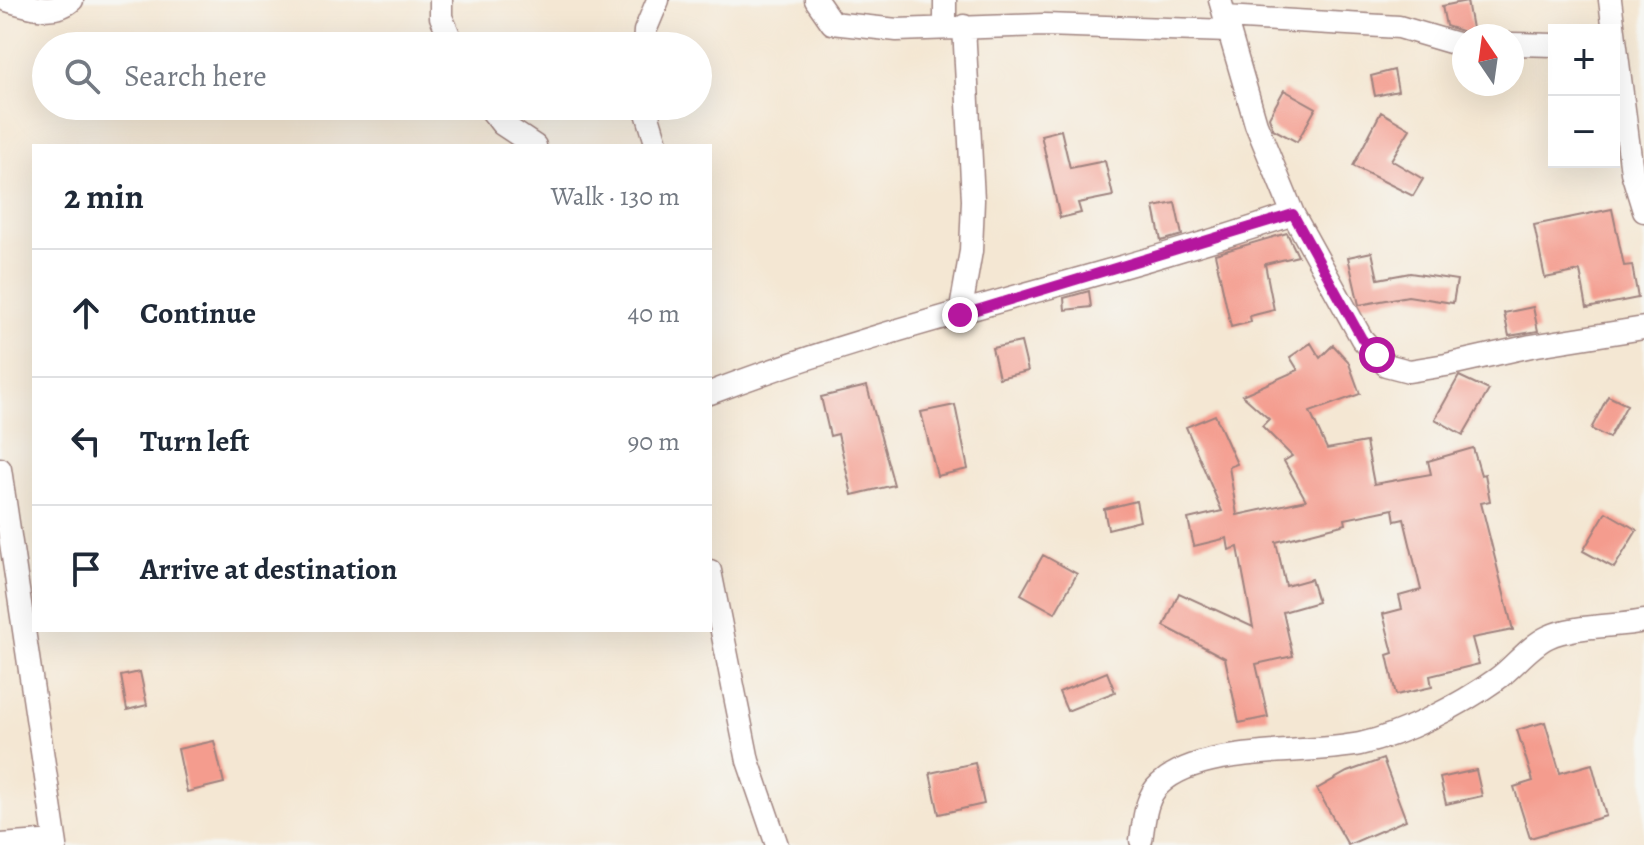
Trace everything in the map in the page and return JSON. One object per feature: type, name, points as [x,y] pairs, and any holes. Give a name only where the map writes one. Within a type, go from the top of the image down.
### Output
[{"type":"street","points":[[3,2],[48,9],[65,6],[72,0]]},
{"type":"street","points":[[441,0],[441,17],[448,32]]},
{"type":"street","points":[[645,32],[658,0]]},
{"type":"street","points":[[816,0],[832,23],[846,27],[897,30],[1225,16],[1399,27],[1452,42]]},
{"type":"street","points":[[945,0],[954,26],[973,200],[971,251],[960,315]]},
{"type":"street","points":[[1610,0],[1613,24]]},
{"type":"street","points":[[1225,16],[1256,124],[1293,214],[1362,339],[1386,365],[1409,371],[1531,346],[1644,328]]},
{"type":"street","points":[[1524,44],[1548,45]]},
{"type":"street","points":[[1620,78],[1632,172],[1644,211]]},
{"type":"street","points":[[499,120],[532,144]]},
{"type":"street","points":[[649,120],[656,144]]},
{"type":"street","points":[[712,392],[764,372],[1293,214]]},
{"type":"street","points":[[0,469],[55,843],[1,845]]},
{"type":"street","points":[[712,581],[748,761],[777,845]]},
{"type":"street","points":[[1141,840],[1147,805],[1159,784],[1185,770],[1219,758],[1259,752],[1307,753],[1363,743],[1460,701],[1497,679],[1548,637],[1644,621]]},
{"type":"building","points":[[1467,1],[1471,24],[1446,26],[1442,6]]},
{"type":"building","points":[[1394,70],[1398,91],[1375,96],[1371,76]]},
{"type":"building","points":[[1284,90],[1316,108],[1297,142],[1273,129],[1269,117]]},
{"type":"building","points":[[1381,112],[1410,129],[1391,160],[1423,179],[1413,196],[1353,166]]},
{"type":"building","points":[[1061,130],[1070,168],[1105,161],[1113,196],[1078,203],[1081,213],[1060,218],[1041,135]]},
{"type":"building","points":[[1175,203],[1182,235],[1161,241],[1154,207]]},
{"type":"building","points":[[1612,209],[1624,266],[1632,265],[1638,298],[1587,308],[1580,271],[1545,278],[1534,225]]},
{"type":"building","points":[[1287,233],[1298,256],[1265,264],[1274,310],[1250,316],[1251,322],[1231,327],[1215,254]]},
{"type":"building","points":[[1372,252],[1378,279],[1410,273],[1457,280],[1453,303],[1408,296],[1359,305],[1348,257]]},
{"type":"building","points":[[1089,291],[1091,307],[1065,310],[1064,298]]},
{"type":"building","points":[[1533,307],[1538,331],[1509,336],[1504,313]]},
{"type":"building","points":[[1021,342],[1028,371],[999,378],[992,348]]},
{"type":"building","points":[[1311,343],[1320,358],[1333,345],[1348,361],[1360,394],[1310,412],[1327,449],[1366,442],[1374,484],[1431,474],[1428,461],[1473,448],[1481,475],[1485,474],[1490,501],[1481,503],[1513,630],[1472,638],[1479,664],[1430,676],[1432,687],[1396,695],[1387,655],[1393,653],[1383,614],[1402,609],[1399,596],[1421,590],[1404,519],[1395,521],[1393,509],[1345,519],[1346,524],[1276,542],[1286,586],[1311,579],[1318,602],[1283,612],[1293,656],[1256,664],[1268,717],[1239,723],[1225,658],[1164,626],[1179,593],[1253,627],[1238,547],[1229,550],[1227,538],[1194,546],[1188,519],[1222,511],[1186,427],[1215,415],[1237,464],[1229,467],[1237,515],[1306,500],[1284,461],[1292,456],[1262,426],[1269,419],[1242,395],[1298,370],[1290,357]]},
{"type":"building","points":[[1459,376],[1489,390],[1463,435],[1435,419]]},
{"type":"building","points":[[867,386],[894,485],[852,495],[838,434],[830,436],[821,397]]},
{"type":"building","points":[[1608,396],[1627,405],[1609,438],[1591,429]]},
{"type":"building","points":[[955,405],[968,469],[937,476],[921,412]]},
{"type":"building","points":[[1136,501],[1140,521],[1108,529],[1104,509]]},
{"type":"building","points":[[1606,512],[1637,530],[1614,568],[1583,551]]},
{"type":"building","points":[[1043,555],[1077,574],[1055,613],[1021,594]]},
{"type":"building","points":[[140,672],[147,705],[127,710],[121,676]]},
{"type":"building","points":[[1107,672],[1115,692],[1067,711],[1059,692]]},
{"type":"building","points":[[1545,722],[1560,773],[1592,764],[1606,816],[1530,838],[1514,787],[1533,781],[1517,730]]},
{"type":"building","points":[[214,741],[224,783],[187,792],[178,749]]},
{"type":"building","points":[[1383,759],[1406,820],[1348,845],[1317,789],[1347,772]]},
{"type":"building","points":[[975,763],[984,804],[939,814],[930,773]]},
{"type":"building","points":[[1476,770],[1482,796],[1446,804],[1440,778]]},
{"type":"route","points":[[960,315],[1242,232],[1293,214],[1362,339],[1377,355]]}]
